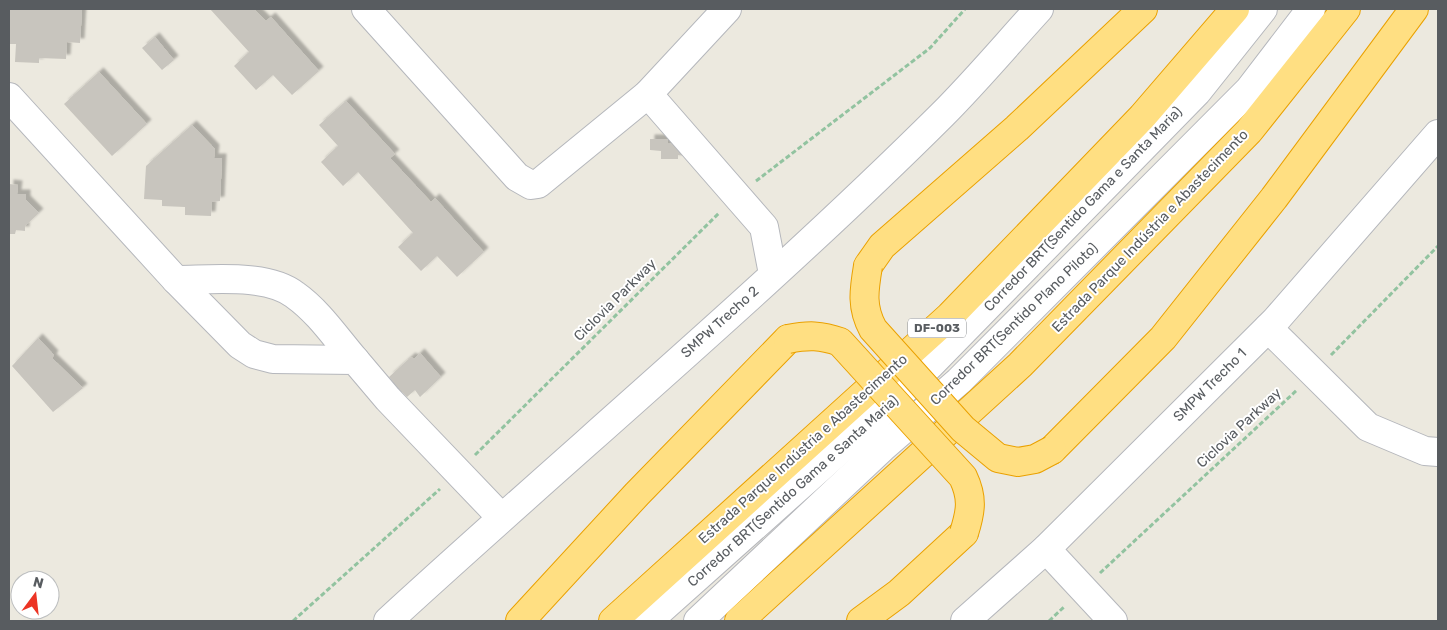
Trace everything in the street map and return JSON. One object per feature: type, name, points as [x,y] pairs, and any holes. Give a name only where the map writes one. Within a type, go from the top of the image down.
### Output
[{"type":"highway","points":[[1143,9],[1016,128],[882,246],[868,266],[863,298],[866,316],[873,329],[963,430],[998,458],[1018,462],[1052,450],[1163,338],[1274,198],[1414,9]]},
{"type":"highway","name":"Estrada Parque Indústria e Abastecimento","points":[[613,621],[950,316],[1142,117],[1235,9]]},
{"type":"highway","name":"Estrada Parque Indústria e Abastecimento","points":[[739,621],[1020,365],[1249,131],[1346,9]]},
{"type":"highway","points":[[520,621],[637,494],[788,339],[806,335],[822,335],[840,342],[963,477],[971,494],[971,512],[964,533],[899,593],[861,621]]},
{"type":"street","points":[[366,9],[517,177],[531,186],[538,184],[648,94],[727,9]]},
{"type":"street","name":"SMPW Trecho 2","points":[[388,621],[501,517],[808,243],[943,113],[1039,9]]},
{"type":"street","name":"Corredor BRT(Sentido Gama e Santa Maria)","points":[[648,621],[869,424],[930,365],[1197,92],[1263,9]]},
{"type":"street","name":"Corredor BRT(Sentido Plano Piloto)","points":[[698,621],[882,448],[959,380],[1249,90],[1311,9]]},
{"type":"street","points":[[648,94],[764,227],[773,274]]},
{"type":"street","points":[[9,97],[176,280],[240,345],[254,354],[274,359],[355,360]]},
{"type":"street","name":"SMPW Trecho 1","points":[[965,621],[1046,549],[1268,328],[1438,134]]},
{"type":"street","points":[[764,227],[808,243]]},
{"type":"street","points":[[176,280],[273,284],[294,294],[312,310],[388,399],[501,517]]},
{"type":"street","points":[[1268,328],[1368,427],[1425,451],[1438,452]]},
{"type":"street","points":[[1046,549],[1113,621]]},
{"type":"path","name":"Ciclovia Parkway","points":[[293,621],[459,472],[737,195],[930,48],[965,9]]},
{"type":"path","points":[[1329,357],[1438,246]]},
{"type":"path","name":"Ciclovia Parkway","points":[[1100,574],[1302,385]]},
{"type":"path","points":[[1049,621],[1070,601]]},
{"type":"building","points":[[9,9],[82,9],[80,43],[67,42],[66,59],[39,58],[39,63],[15,62],[16,44],[9,44]]},
{"type":"building","points":[[210,9],[254,9],[266,21],[271,17],[319,71],[292,95],[273,75],[256,90],[234,66],[249,52]]},
{"type":"building","points":[[155,37],[174,60],[162,70],[142,48]]},
{"type":"building","points":[[99,72],[147,124],[112,156],[64,104]]},
{"type":"building","points":[[346,101],[395,154],[390,158],[431,202],[435,198],[484,252],[457,277],[437,256],[421,271],[398,247],[413,233],[358,172],[343,186],[321,162],[338,146],[319,125]]},
{"type":"building","points":[[192,125],[215,149],[214,158],[222,158],[220,201],[212,202],[211,216],[185,215],[185,207],[162,206],[162,200],[144,199],[146,166]]},
{"type":"building","points":[[650,139],[668,139],[668,143],[686,144],[686,156],[678,155],[678,159],[661,159],[661,151],[650,150]]},
{"type":"building","points":[[9,184],[18,185],[17,194],[26,194],[26,200],[39,213],[25,226],[25,231],[16,230],[15,234],[9,234]]},
{"type":"building","points":[[38,338],[54,355],[52,358],[83,388],[53,412],[12,366]]},
{"type":"building","points":[[420,353],[441,377],[420,397],[415,390],[407,397],[402,392],[397,397],[388,387],[393,382],[389,377],[411,357],[414,359]]}]
